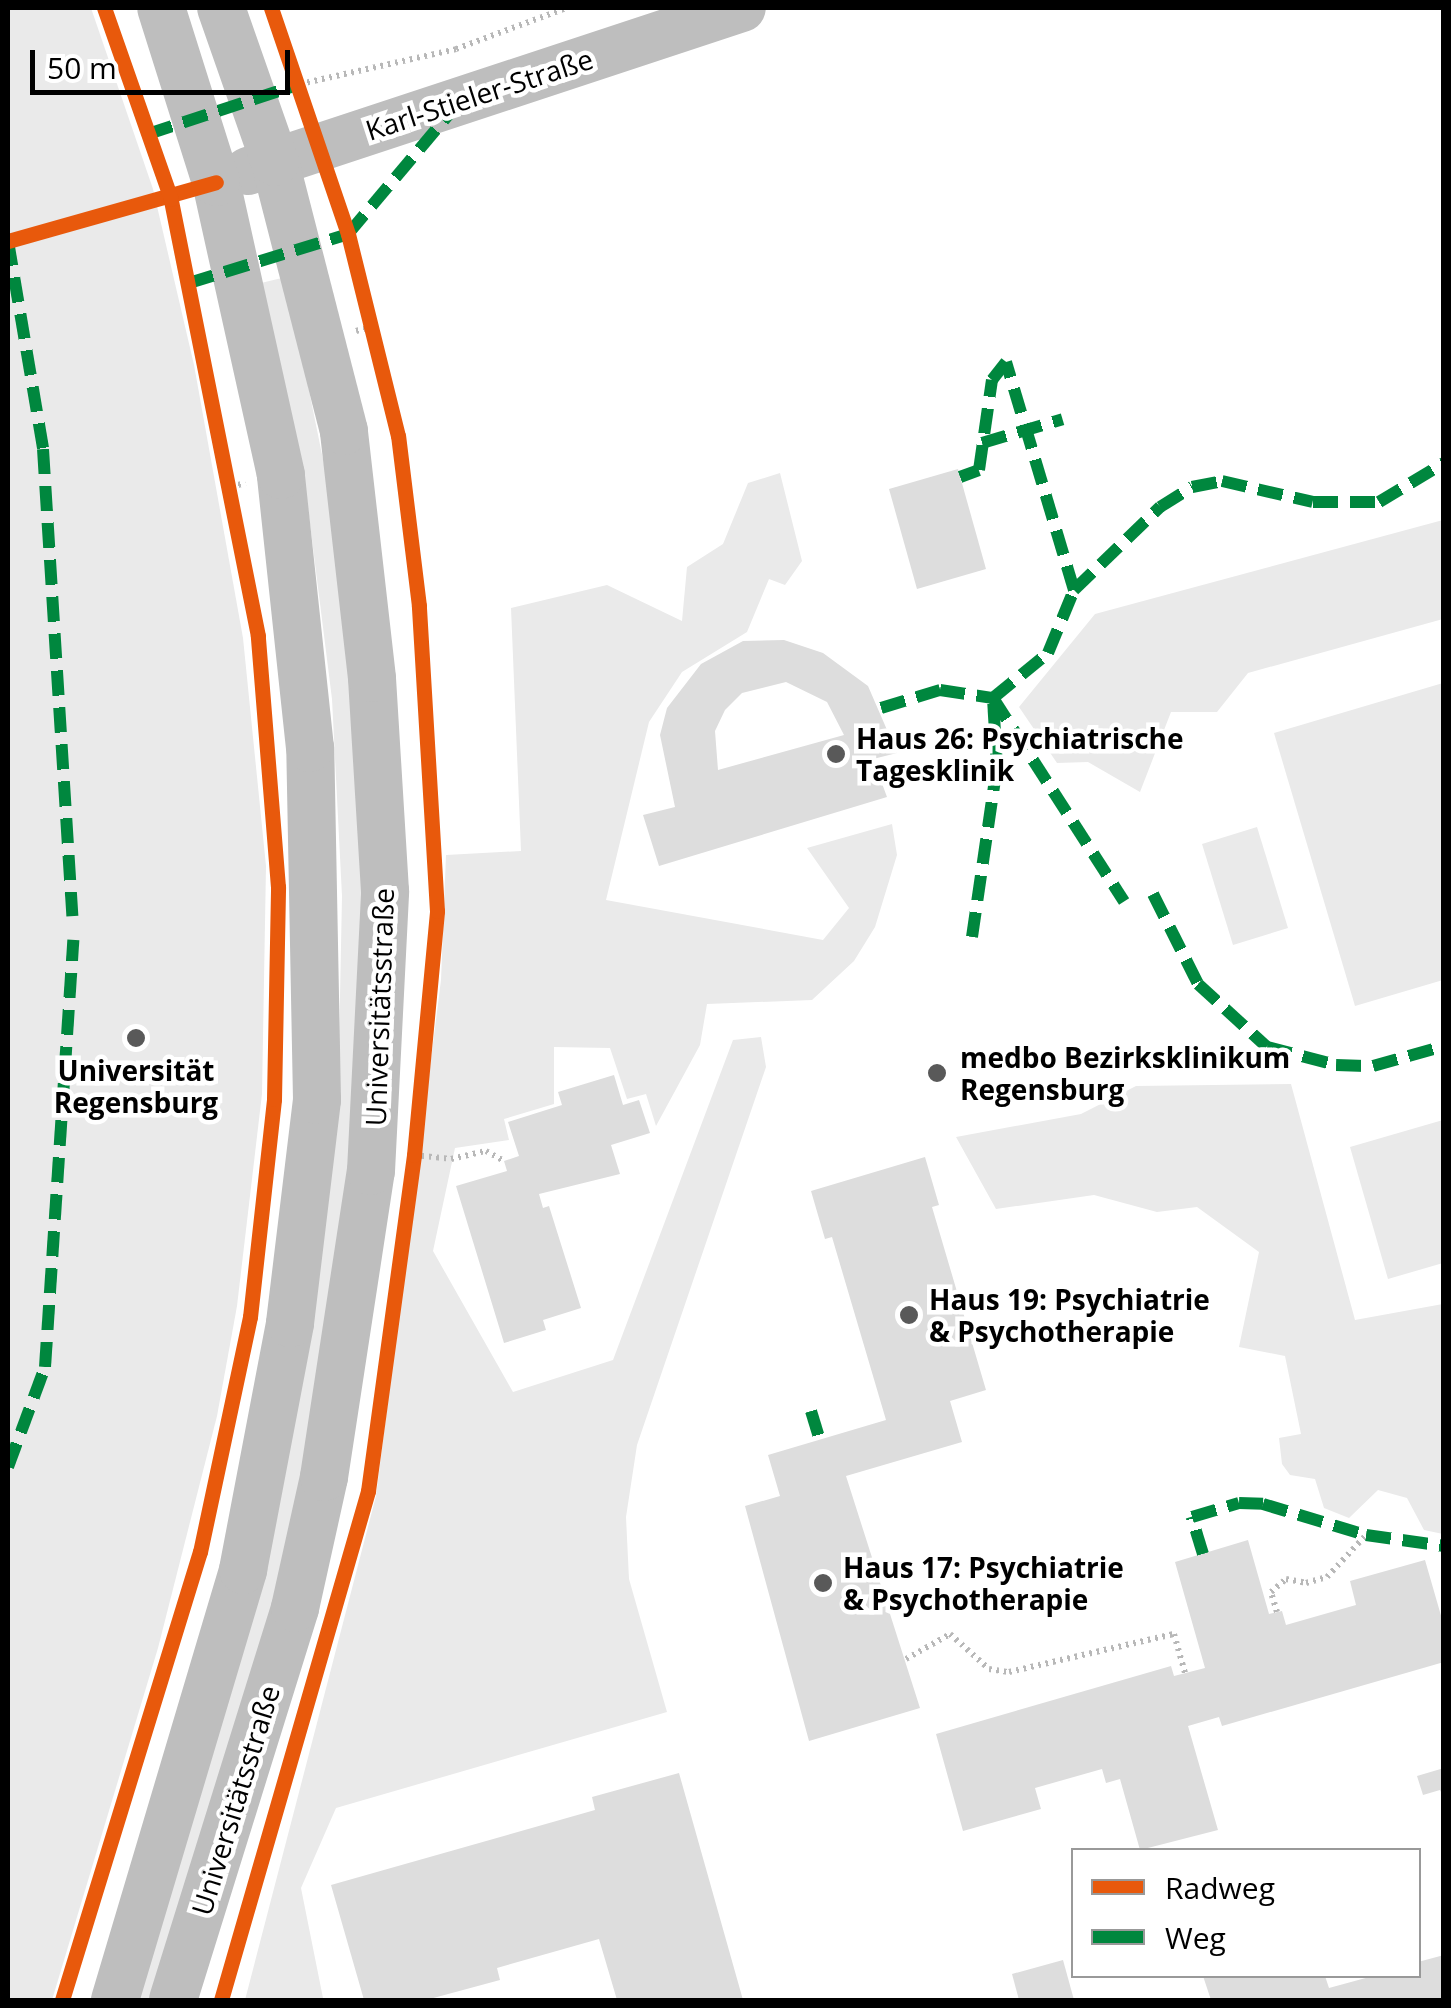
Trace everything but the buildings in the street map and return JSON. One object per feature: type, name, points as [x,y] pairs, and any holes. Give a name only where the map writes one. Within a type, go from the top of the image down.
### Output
[{"type":"street","name":"Universitätsstraße","points":[[114,2000],[243,1570],[296,1287],[317,1100],[318,886],[300,612],[273,431],[216,182],[162,8]]},
{"type":"street","name":"Universitätsstraße","points":[[173,2000],[295,1608],[324,1476],[371,1171],[378,1045],[381,785],[359,545],[327,345],[275,162],[220,8]]},
{"type":"street","name":"Karl-Stieler-Straße","points":[[216,182],[742,8]]},
{"type":"path","points":[[300,84],[456,48],[566,8]]},
{"type":"path","points":[[414,1155],[451,1159],[486,1151],[504,1161]]},
{"type":"path","points":[[1277,1612],[1271,1592],[1286,1579],[1306,1584],[1327,1577],[1366,1535]]},
{"type":"path","points":[[906,1660],[950,1634],[988,1670],[1009,1672],[1174,1634],[1186,1673]]},
{"type":"shaded area","name":"Universität Regensburg","points":[[8,8],[91,8],[153,189],[194,365],[243,638],[266,866],[262,1094],[237,1306],[217,1416],[158,1648],[52,2000],[8,2000]]},
{"type":"shaded area","points":[[286,277],[330,494],[365,819],[352,1189],[279,1594],[153,2000],[126,2000],[338,1097],[342,896],[332,699],[307,500],[261,283]]},
{"type":"shaded area","points":[[780,473],[802,561],[785,585],[769,579],[747,632],[682,672],[649,722],[606,900],[823,940],[849,908],[807,848],[892,824],[897,855],[875,927],[854,961],[812,1000],[707,1004],[700,1045],[656,1126],[646,1094],[627,1099],[610,1048],[554,1047],[554,1104],[504,1119],[509,1140],[455,1148],[433,1251],[513,1392],[613,1360],[733,1040],[761,1037],[766,1067],[637,1445],[626,1517],[629,1579],[667,1712],[336,1808],[301,1888],[323,1998],[245,2000],[376,1496],[441,980],[446,855],[521,851],[511,608],[607,585],[682,621],[687,567],[723,544],[748,483]]},
{"type":"shaded area","points":[[1443,520],[1443,619],[1248,673],[1217,712],[1171,712],[1140,792],[1088,762],[1057,763],[1019,707],[1095,614]]},
{"type":"shaded area","points":[[1443,683],[1443,980],[1355,1006],[1274,733]]},
{"type":"shaded area","points":[[1257,827],[1288,928],[1233,945],[1202,844]]},
{"type":"shaded area","points":[[1291,1084],[1355,1320],[1443,1304],[1443,1534],[1424,1530],[1407,1498],[1378,1490],[1349,1518],[1324,1508],[1315,1479],[1290,1475],[1282,1464],[1279,1438],[1301,1434],[1285,1356],[1239,1347],[1259,1252],[1197,1207],[1157,1212],[1094,1195],[996,1209],[956,1137],[1081,1114],[1136,1086]]},
{"type":"shaded area","points":[[1443,1120],[1443,1263],[1388,1279],[1350,1147]]},
{"type":"marked path","points":[[148,134],[300,84]]},
{"type":"marked path","points":[[189,283],[348,234],[461,100]]},
{"type":"marked path","points":[[8,241],[43,449],[72,916]]},
{"type":"marked path","points":[[960,477],[979,470],[992,380],[1006,362]]},
{"type":"marked path","points":[[993,698],[1048,653],[1074,590],[1006,362]]},
{"type":"marked path","points":[[982,443],[1063,419]]},
{"type":"marked path","points":[[1074,590],[1160,507],[1192,487],[1222,481],[1313,502],[1379,502],[1444,463]]},
{"type":"marked path","points":[[881,708],[940,690],[993,698],[1124,901]]},
{"type":"marked path","points":[[972,937],[997,766],[993,699]]},
{"type":"marked path","points":[[1153,894],[1198,984],[1267,1047],[1336,1065],[1373,1066],[1444,1046]]},
{"type":"marked path","points":[[8,1467],[45,1367],[73,940]]},
{"type":"marked path","points":[[811,1411],[820,1440]]},
{"type":"marked path","points":[[1203,1554],[1192,1517],[1239,1503],[1263,1504],[1366,1535],[1444,1546]]},
{"type":"cycle path","points":[[62,2000],[200,1552],[250,1317],[274,1099],[278,887],[258,636],[171,199],[104,8]]},
{"type":"cycle path","points":[[221,2000],[368,1491],[414,1155],[437,911],[419,606],[398,436],[348,234],[271,8]]},
{"type":"cycle path","points":[[8,241],[216,182]]},
{"type":"place","name":"Haus 26: Psychiatrische Tagesklinik","points":[[836,754]]},
{"type":"place","name":"Universität Regensburg","points":[[136,1038]]},
{"type":"place","name":"medbo Bezirksklinikum Regensburg","points":[[937,1073]]},
{"type":"place","name":"Haus 19: Psychiatrie & Psychotherapie","points":[[909,1315]]},
{"type":"place","name":"Haus 17: Psychiatrie & Psychotherapie","points":[[823,1583]]}]
